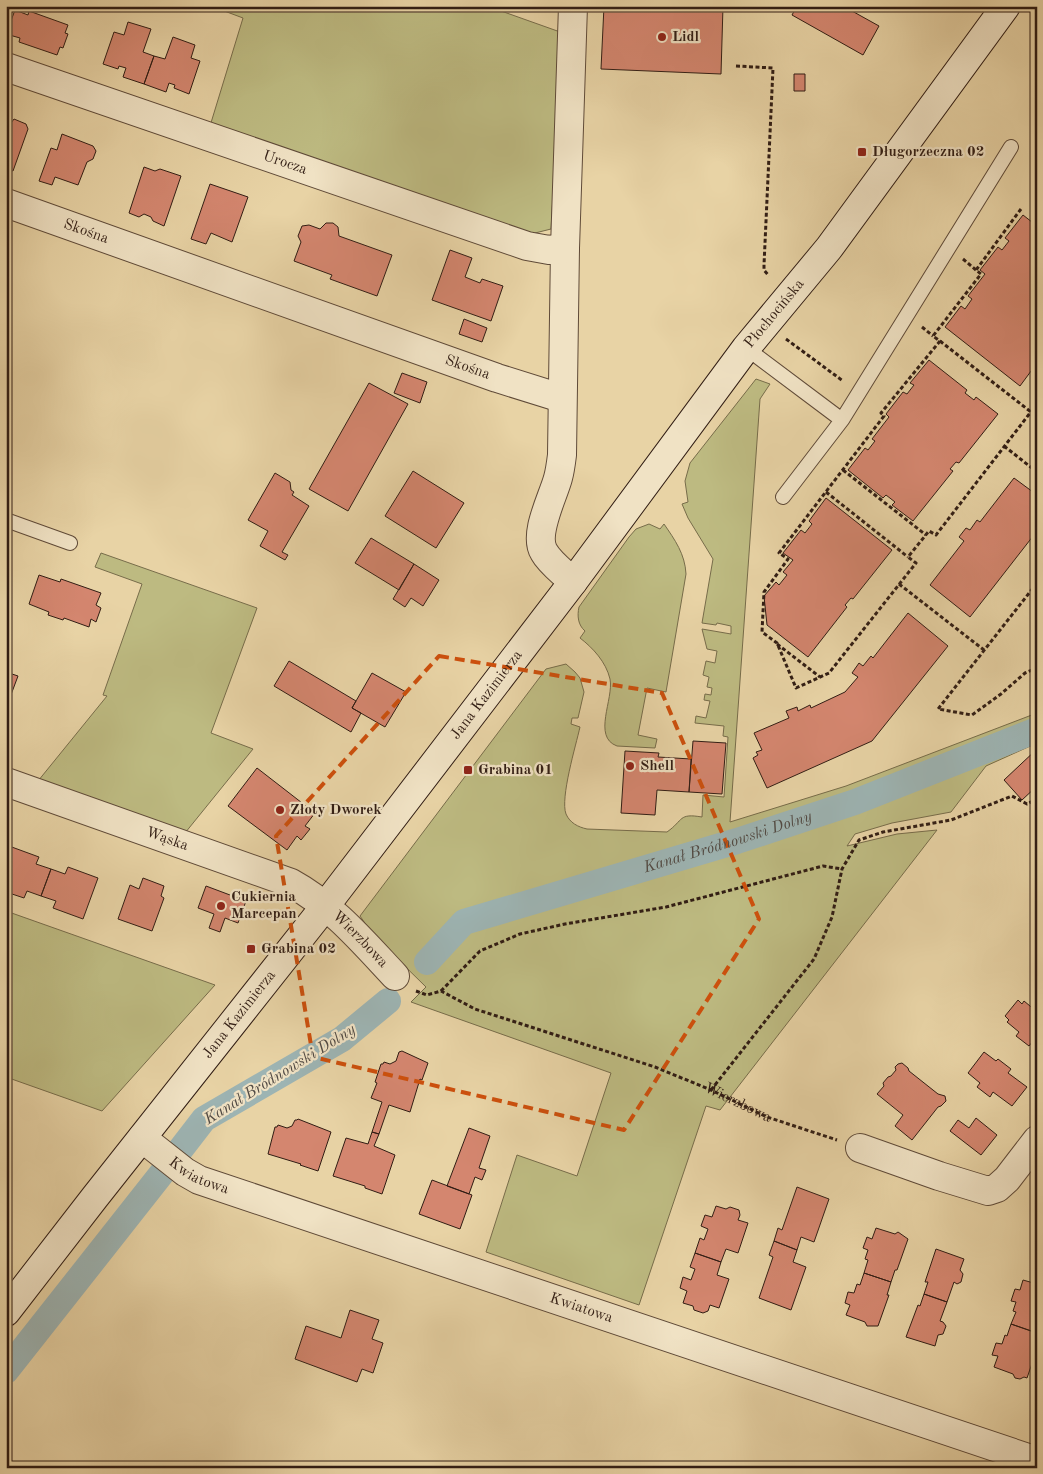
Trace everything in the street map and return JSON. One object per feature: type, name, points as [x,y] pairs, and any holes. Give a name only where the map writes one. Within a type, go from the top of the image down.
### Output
[{"type":"street","points":[[572,6],[565,248],[562,455],[559,476],[544,517],[540,541],[543,551],[549,559],[574,582]]},
{"type":"street","name":"Płochocińska","points":[[542,622],[574,582],[746,348],[829,248],[1006,6]]},
{"type":"street","name":"Urocza","points":[[6,67],[527,246],[549,250],[565,248]]},
{"type":"street","name":"Skośna","points":[[6,203],[478,371],[562,398]]},
{"type":"street","name":"Jana Kazimierza","points":[[6,1312],[326,905],[542,622]]},
{"type":"street","name":"Wąska","points":[[6,782],[291,883],[326,905]]},
{"type":"street","name":"Wierzbowa","points":[[326,905],[361,939],[394,976]]},
{"type":"street","name":"Kwiatowa","points":[[142,1138],[185,1172],[199,1180],[1031,1459]]},
{"type":"street","points":[[860,1148],[988,1191],[998,1188],[1007,1179],[1037,1140]]},
{"type":"lane","points":[[784,497],[842,420],[1011,147]]},
{"type":"lane","points":[[746,348],[842,420]]},
{"type":"lane","points":[[6,520],[70,543]]},
{"type":"path","points":[[736,66],[773,68],[764,265],[764,270],[769,276]]},
{"type":"path","points":[[1021,210],[976,270],[981,274],[933,336],[1031,412]]},
{"type":"path","points":[[782,336],[860,391]]},
{"type":"path","points":[[820,677],[762,632],[764,592],[788,560],[779,553],[884,416],[881,413],[940,341]]},
{"type":"path","points":[[908,557],[929,531],[936,535],[1037,404]]},
{"type":"path","points":[[1004,446],[1037,472]]},
{"type":"path","points":[[843,470],[926,535]]},
{"type":"path","points":[[776,643],[796,688],[829,673],[916,563],[826,492]]},
{"type":"path","points":[[1037,583],[938,709],[972,715],[1001,694],[1025,673],[1037,668]]},
{"type":"path","points":[[899,584],[984,650]]},
{"type":"path","points":[[712,1090],[814,959],[832,917],[842,869],[859,840],[883,832],[951,820],[1012,796],[1027,804],[1037,799]]},
{"type":"path","points":[[420,994],[427,995],[441,991],[480,951],[520,934],[565,924],[666,907],[823,866],[842,869]]},
{"type":"path","name":"Wierzbowa","points":[[441,991],[475,1009],[655,1067],[712,1090],[767,1117],[860,1148]]},
{"type":"highlighted area","points":[[439,656],[662,693],[759,919],[624,1130],[313,1057],[276,836]]},
{"type":"shaded area","points":[[211,6],[487,6],[563,33],[551,229],[527,235],[210,126],[243,18]]},
{"type":"shaded area","points":[[756,379],[770,384],[760,399],[730,822],[846,786],[1037,713],[1037,743],[986,766],[951,812],[892,823],[855,834],[847,846],[897,834],[937,830],[720,1110],[706,1106],[639,1305],[486,1252],[517,1155],[577,1176],[611,1073],[411,1002],[426,987],[373,935],[360,916],[546,669],[566,664],[580,678],[584,692],[578,718],[572,718],[571,724],[580,727],[565,796],[566,814],[575,824],[587,829],[667,832],[682,818],[689,816],[702,817],[703,795],[724,797],[728,737],[723,736],[724,726],[695,723],[696,716],[706,718],[710,701],[704,700],[705,694],[711,695],[712,688],[707,687],[709,677],[703,675],[706,661],[715,663],[717,651],[707,649],[702,629],[731,634],[731,626],[717,623],[716,625],[702,623],[713,559],[688,518],[682,504],[688,502],[685,481],[690,463]]},
{"type":"shaded area","points":[[649,524],[660,529],[664,524],[682,554],[686,574],[666,692],[647,688],[638,735],[657,739],[655,748],[617,746],[606,735],[605,726],[610,679],[598,656],[580,638],[585,631],[579,623],[578,610],[629,537],[636,529]]},
{"type":"shaded area","points":[[101,553],[257,608],[211,733],[253,749],[185,833],[38,781],[107,696],[103,695],[142,584],[95,567]]},
{"type":"shaded area","points":[[6,911],[215,985],[102,1111],[6,1077]]},
{"type":"building","name":"Lidl","points":[[604,6],[723,6],[721,74],[601,69]]},
{"type":"building","points":[[797,6],[843,6],[879,26],[863,55],[792,15]]},
{"type":"building","points":[[15,10],[28,15],[29,11],[68,25],[65,33],[68,34],[63,48],[60,47],[57,55],[19,42],[20,38],[6,34]]},
{"type":"building","points":[[128,22],[151,29],[143,52],[154,56],[144,84],[123,77],[126,68],[119,66],[118,69],[103,64],[114,32],[124,35]]},
{"type":"building","points":[[173,37],[195,45],[191,58],[200,61],[189,94],[174,88],[175,85],[169,83],[166,92],[144,84],[154,56],[165,59]]},
{"type":"building","points":[[794,74],[805,74],[805,91],[794,91]]},
{"type":"building","points":[[14,119],[26,124],[28,129],[13,171],[6,169],[6,121],[11,123]]},
{"type":"building","points":[[62,134],[93,146],[96,151],[93,159],[87,162],[78,185],[55,177],[52,185],[39,181],[51,148],[57,150]]},
{"type":"building","points":[[144,167],[155,171],[160,169],[181,176],[164,226],[144,214],[139,217],[129,213]]},
{"type":"building","points":[[210,184],[248,197],[232,242],[211,233],[206,244],[191,239]]},
{"type":"building","points":[[1023,215],[1037,226],[1037,363],[1020,386],[945,327],[961,306],[965,309],[972,299],[968,296],[985,274],[980,270],[998,247],[1002,250],[1009,241],[1005,238]]},
{"type":"building","points":[[326,223],[333,223],[338,227],[339,236],[392,255],[377,296],[330,279],[332,275],[294,261],[301,242],[298,236],[302,226],[309,225],[320,229]]},
{"type":"building","points":[[450,250],[472,258],[465,277],[480,283],[482,279],[503,286],[491,321],[432,300]]},
{"type":"building","points":[[464,319],[487,328],[482,342],[459,334]]},
{"type":"building","points":[[929,360],[967,390],[965,393],[974,400],[976,397],[998,414],[959,463],[956,462],[950,469],[953,471],[913,521],[892,505],[895,502],[886,495],[883,498],[848,470],[865,448],[868,450],[875,441],[872,439],[889,417],[886,414],[903,392],[907,394],[914,385],[910,383]]},
{"type":"building","points":[[402,373],[427,382],[420,403],[394,393]]},
{"type":"building","points":[[369,383],[408,404],[348,511],[309,489]]},
{"type":"building","points":[[413,471],[464,503],[436,548],[385,516]]},
{"type":"building","points":[[275,473],[290,482],[291,490],[294,492],[292,495],[309,506],[282,552],[288,555],[285,560],[260,546],[268,531],[248,520]]},
{"type":"building","points":[[1014,478],[1037,495],[1037,531],[970,617],[930,585],[964,541],[959,537],[966,528],[970,530],[977,520],[980,522]]},
{"type":"building","points":[[826,498],[892,550],[853,599],[851,598],[845,605],[847,607],[808,657],[767,625],[764,596],[776,582],[779,585],[787,575],[783,572],[793,560],[783,553],[801,530],[805,533],[812,524],[809,521]]},
{"type":"building","points":[[371,538],[414,564],[399,590],[355,563]]},
{"type":"building","points":[[414,564],[439,580],[423,606],[411,598],[405,607],[393,599]]},
{"type":"building","points":[[39,575],[60,582],[61,579],[101,593],[96,605],[101,608],[96,622],[91,619],[89,627],[64,618],[63,620],[48,615],[49,612],[29,604]]},
{"type":"building","points":[[908,613],[948,646],[872,741],[767,788],[753,758],[758,755],[756,752],[762,750],[754,733],[789,718],[786,711],[797,707],[798,711],[810,705],[811,708],[845,692],[858,677],[852,673],[859,663],[863,666],[871,656],[873,658]]},
{"type":"building","points":[[289,661],[356,701],[352,708],[361,713],[351,732],[274,686]]},
{"type":"building","points":[[6,672],[18,676],[6,708]]},
{"type":"building","points":[[372,673],[406,692],[385,727],[352,708]]},
{"type":"building","points":[[693,741],[726,743],[722,794],[689,792]]},
{"type":"building","points":[[1037,749],[1037,786],[1022,800],[1004,780]]},
{"type":"building","points":[[625,751],[659,753],[658,757],[691,759],[689,792],[657,790],[655,815],[621,813]]},
{"type":"building","points":[[257,768],[315,813],[305,826],[310,829],[301,840],[297,836],[287,850],[228,806]]},
{"type":"building","points":[[9,846],[39,857],[36,864],[51,869],[41,896],[27,891],[24,898],[6,892],[6,853]]},
{"type":"building","points":[[68,867],[98,878],[83,919],[53,908],[56,901],[41,896],[51,869],[65,874]]},
{"type":"building","points":[[143,878],[164,886],[161,896],[164,898],[152,931],[118,919],[130,885],[139,889]]},
{"type":"building","points":[[206,886],[246,901],[238,923],[225,918],[220,932],[209,928],[214,914],[198,908]]},
{"type":"building","points":[[1018,1000],[1022,1004],[1024,1001],[1036,1011],[1037,1009],[1037,1044],[1033,1041],[1029,1046],[1016,1036],[1019,1032],[1007,1022],[1009,1020],[1005,1016]]},
{"type":"building","points":[[402,1051],[428,1063],[422,1080],[420,1079],[410,1112],[389,1105],[379,1134],[372,1132],[382,1102],[371,1098],[377,1083],[375,1082],[381,1064],[384,1062],[390,1064],[396,1061],[399,1052]]},
{"type":"building","points":[[984,1052],[996,1061],[998,1059],[1011,1069],[1008,1073],[1027,1087],[1012,1106],[993,1092],[990,1097],[977,1087],[980,1083],[968,1073]]},
{"type":"building","points":[[902,1063],[938,1094],[945,1096],[946,1101],[938,1107],[912,1140],[895,1126],[903,1115],[877,1094],[884,1086],[883,1083],[896,1070],[895,1067]]},
{"type":"building","points":[[976,1118],[997,1135],[981,1155],[950,1131],[958,1120],[969,1128]]},
{"type":"building","points":[[298,1119],[331,1132],[318,1171],[268,1154],[275,1127],[278,1125],[287,1128],[292,1126],[295,1120]]},
{"type":"building","points":[[469,1128],[490,1136],[479,1168],[486,1170],[482,1180],[475,1177],[469,1194],[447,1186]]},
{"type":"building","points":[[372,1132],[379,1134],[374,1146],[395,1155],[382,1194],[365,1188],[365,1186],[333,1176],[346,1138],[368,1144]]},
{"type":"building","points":[[432,1180],[472,1195],[460,1229],[419,1214]]},
{"type":"building","points":[[797,1187],[829,1199],[814,1242],[801,1237],[797,1250],[774,1241],[778,1228],[782,1230]]},
{"type":"building","points":[[716,1206],[739,1210],[738,1220],[748,1223],[738,1253],[726,1249],[721,1262],[695,1253],[700,1238],[704,1240],[708,1229],[701,1226],[705,1215],[712,1217]]},
{"type":"building","points":[[876,1228],[895,1234],[898,1232],[908,1239],[891,1282],[864,1273],[868,1260],[865,1259],[868,1250],[863,1248],[867,1237],[872,1239]]},
{"type":"building","points":[[774,1241],[797,1250],[793,1262],[806,1267],[791,1310],[759,1298],[773,1257],[769,1255]]},
{"type":"building","points":[[936,1249],[964,1259],[960,1270],[963,1274],[961,1282],[957,1284],[954,1282],[947,1302],[924,1294],[928,1282],[925,1282]]},
{"type":"building","points":[[695,1253],[721,1262],[717,1275],[729,1279],[719,1308],[710,1305],[708,1311],[703,1313],[694,1310],[693,1306],[683,1303],[687,1291],[680,1288],[683,1277],[691,1280],[695,1269],[690,1267]]},
{"type":"building","points":[[864,1273],[891,1282],[887,1295],[889,1295],[878,1326],[867,1326],[865,1322],[846,1315],[850,1305],[845,1303],[848,1292],[854,1293],[857,1284],[860,1285]]},
{"type":"building","points":[[1023,1280],[1037,1284],[1037,1333],[1011,1324],[1016,1312],[1013,1311],[1016,1302],[1011,1301],[1015,1289],[1020,1290]]},
{"type":"building","points":[[924,1294],[947,1302],[940,1321],[946,1326],[943,1334],[938,1335],[935,1346],[906,1337]]},
{"type":"building","points":[[350,1310],[379,1320],[372,1339],[383,1343],[373,1373],[362,1369],[357,1382],[295,1359],[306,1326],[341,1338]]},
{"type":"building","points":[[1011,1324],[1037,1333],[1035,1346],[1037,1346],[1037,1349],[1027,1378],[1015,1378],[1013,1374],[994,1367],[998,1356],[992,1355],[996,1343],[1002,1344]]},
{"type":"waterway","name":"Kanał Bródnowski Dolny","points":[[427,962],[464,922],[737,841],[855,802],[1037,730]]},
{"type":"waterway","name":"Kanał Bródnowski Dolny","points":[[177,1154],[204,1119],[342,1039],[388,1001]]},
{"type":"waterway","name":"Kanał Bródnowski Dolny","points":[[6,1371],[166,1168]]},
{"type":"place","name":"Lidl","points":[[662,37]]},
{"type":"place","name":"Długorzeczna 02","points":[[862,152]]},
{"type":"place","name":"Shell","points":[[630,766]]},
{"type":"place","name":"Grabina 01","points":[[468,770]]},
{"type":"place","name":"Złoty Dworek","points":[[280,810]]},
{"type":"place","name":"Cukiernia Marcepan","points":[[221,906]]},
{"type":"place","name":"Grabina 02","points":[[251,949]]}]
